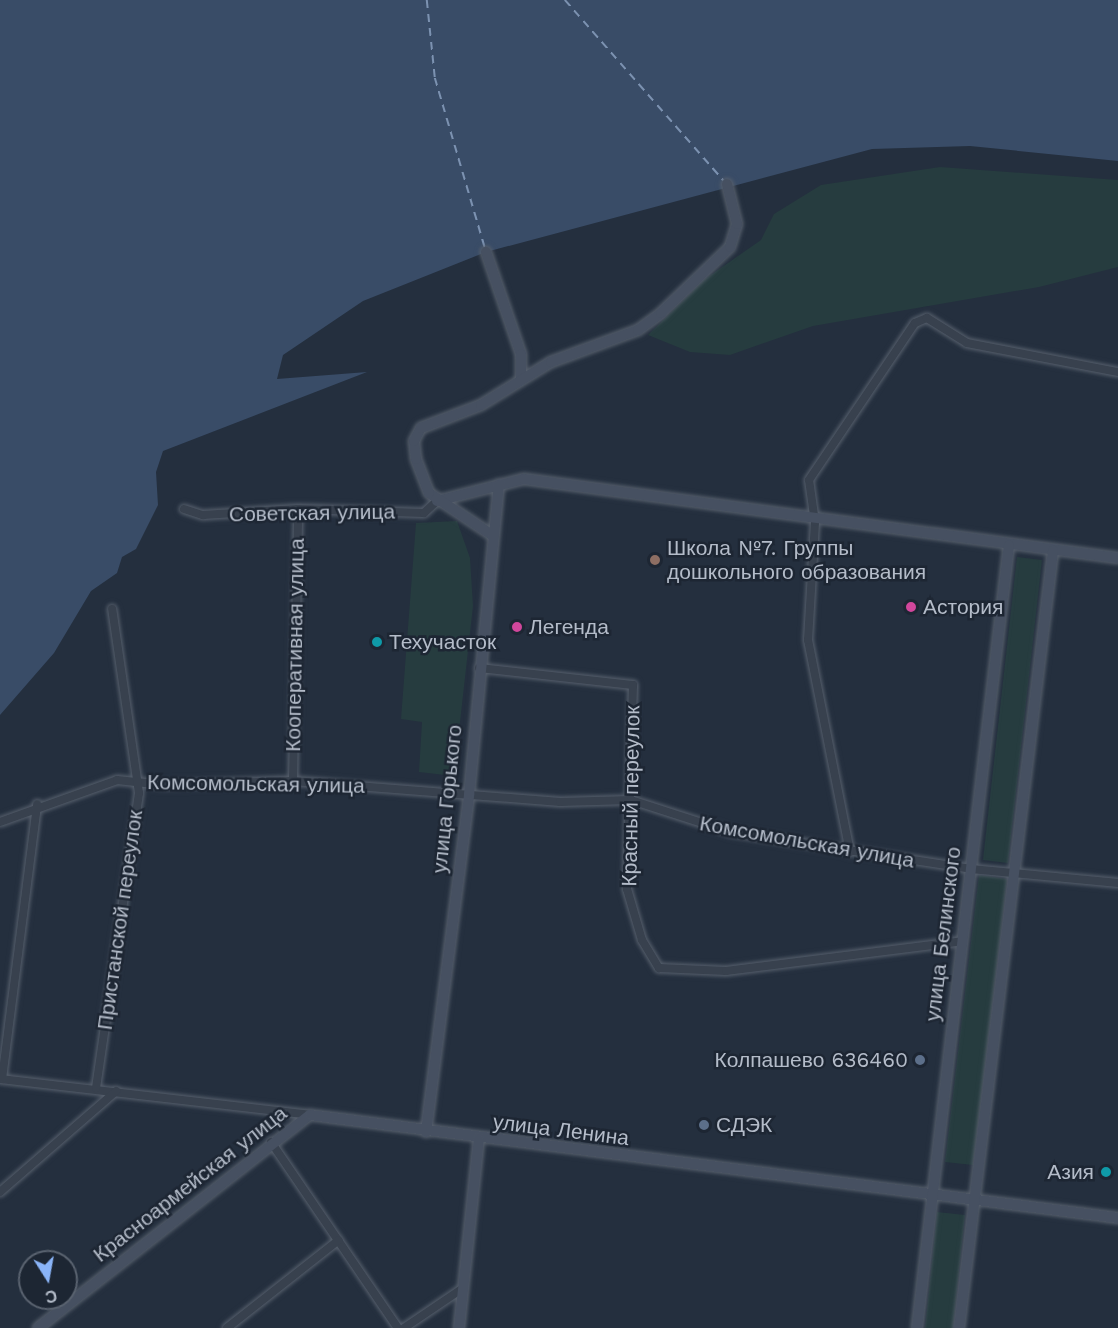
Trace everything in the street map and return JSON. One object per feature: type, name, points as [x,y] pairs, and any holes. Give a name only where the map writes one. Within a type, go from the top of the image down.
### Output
[{"type":"street","points":[[492,535],[437,501],[422,482],[414,441],[421,428],[481,405],[521,377],[638,330],[706,273],[730,247],[737,224],[727,184]]},
{"type":"street","points":[[486,252],[521,354],[521,377]]},
{"type":"street","points":[[850,852],[808,640],[815,522],[809,480],[915,322],[927,318],[967,343],[1118,372]]},
{"type":"street","points":[[437,501],[524,479],[815,522],[1118,558]]},
{"type":"street","name":"улица Горького","points":[[426,1132],[469,795],[478,668],[492,535],[500,484]]},
{"type":"street","name":"Советская улица","points":[[184,509],[203,515],[297,509],[424,513],[437,501]]},
{"type":"street","name":"Кооперативная улица","points":[[293,780],[297,509]]},
{"type":"street","name":"улица Белинского","points":[[916,1328],[1009,545]]},
{"type":"street","points":[[959,1328],[1016,873],[1053,551]]},
{"type":"street","name":"Пристанской переулок","points":[[96,1088],[139,794],[112,609]]},
{"type":"street","name":"Красный переулок","points":[[478,668],[633,684],[627,889],[642,940],[659,968],[726,971],[962,940]]},
{"type":"street","name":"Комсомольская улица","points":[[0,822],[37,804],[117,780],[293,780],[560,802],[631,800],[730,832],[971,869],[1118,883]]},
{"type":"street","points":[[1,1079],[37,804]]},
{"type":"street","name":"улица Ленина","points":[[1,1079],[96,1088],[479,1139],[1118,1218]]},
{"type":"street","points":[[0,1191],[116,1091]]},
{"type":"street","name":"Красноармейская улица","points":[[38,1328],[271,1142],[310,1115]]},
{"type":"street","points":[[459,1328],[479,1139]]},
{"type":"street","points":[[271,1142],[398,1328]]},
{"type":"street","points":[[227,1328],[339,1240]]},
{"type":"street","points":[[404,1328],[463,1288]]},
{"type":"green space","points":[[940,167],[1118,180],[1118,267],[1039,287],[813,326],[730,355],[690,352],[648,335],[705,279],[761,240],[774,214],[821,185]]},
{"type":"green space","points":[[457,521],[470,558],[473,606],[454,776],[419,772],[422,722],[401,719],[416,523]]},
{"type":"green space","points":[[1017,557],[1042,560],[1008,863],[983,860]]},
{"type":"green space","points":[[979,875],[1007,879],[973,1165],[945,1162]]},
{"type":"green space","points":[[937,1212],[965,1215],[953,1328],[925,1328]]},
{"type":"water","points":[[0,0],[1118,0],[1118,161],[970,146],[872,149],[486,252],[363,301],[283,355],[277,379],[367,372],[163,451],[156,472],[158,505],[136,549],[122,557],[117,573],[91,591],[54,653],[0,715]]},
{"type":"ferry route","points":[[427,0],[435,78],[485,248]]},
{"type":"ferry route","points":[[565,0],[723,180]]},
{"type":"place","name":"Школа №7. Группы дошкольного образования","points":[[655,560]]},
{"type":"place","name":"Астория","points":[[911,607]]},
{"type":"place","name":"Легенда","points":[[517,627]]},
{"type":"place","name":"Техучасток","points":[[377,642]]},
{"type":"place","name":"Колпашево 636460","points":[[920,1060]]},
{"type":"place","name":"СДЭК","points":[[704,1125]]},
{"type":"place","name":"Азия","points":[[1106,1172]]}]
